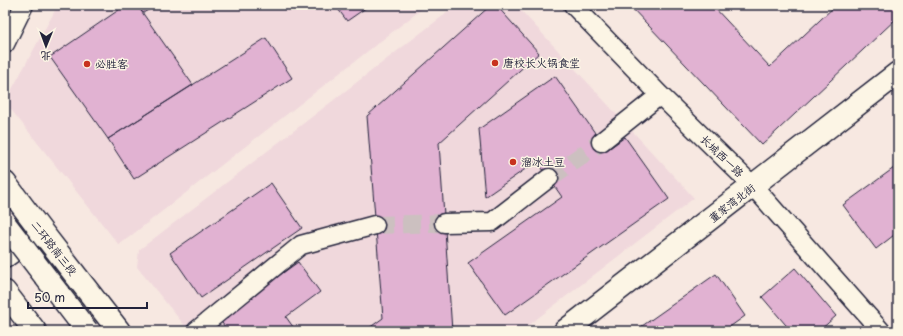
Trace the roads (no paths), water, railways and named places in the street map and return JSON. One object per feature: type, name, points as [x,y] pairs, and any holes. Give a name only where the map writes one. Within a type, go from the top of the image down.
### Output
[{"type":"main road","name":"董家湾北街","points":[[565,331],[898,73]]},
{"type":"main road","name":"二环路南三段","points":[[5,183],[119,331]]},
{"type":"main road","points":[[5,224],[87,331]]},
{"type":"main road","points":[[5,292],[35,331]]},
{"type":"street","points":[[5,44],[24,5]]},
{"type":"street","name":"长城西一路","points":[[573,5],[660,95],[753,186],[881,331]]},
{"type":"street","points":[[601,142],[660,95]]},
{"type":"street","points":[[444,223],[492,222],[549,178]]},
{"type":"street","points":[[196,331],[301,245],[375,225]]},
{"type":"street","points":[[5,259],[42,232]]},
{"type":"tunnel","points":[[549,178],[601,142]]},
{"type":"tunnel","points":[[375,225],[444,223]]},
{"type":"place","name":"唐校长火锅食堂","points":[[495,63]]},
{"type":"place","name":"必胜客","points":[[87,64]]},
{"type":"place","name":"溜冰土豆","points":[[513,162]]}]
